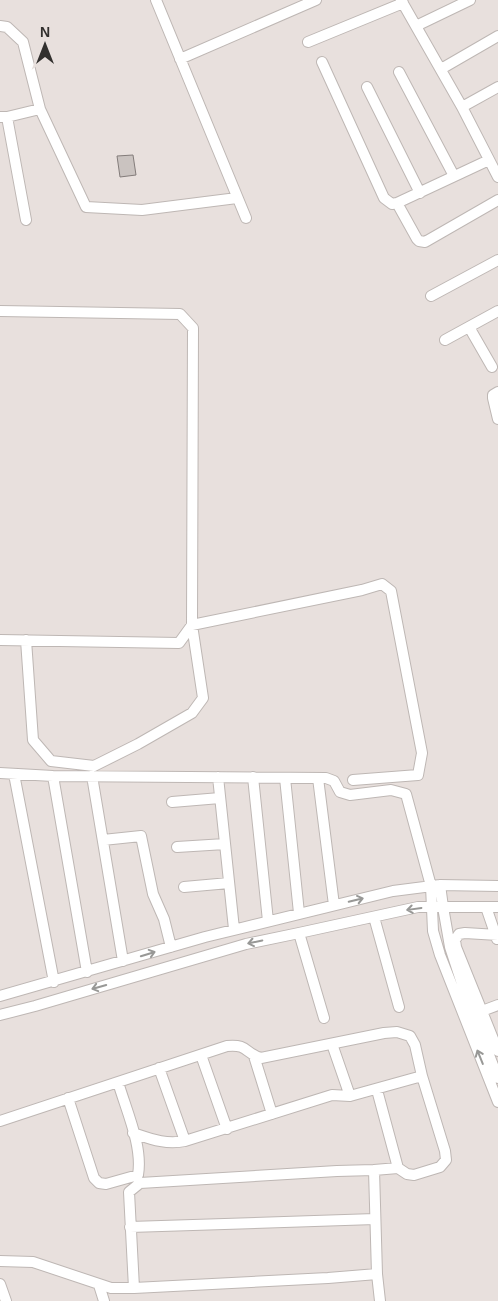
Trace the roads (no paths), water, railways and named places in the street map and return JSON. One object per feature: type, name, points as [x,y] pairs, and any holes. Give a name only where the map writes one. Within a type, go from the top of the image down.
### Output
[{"type":"street","points":[[156,0],[246,218]]},
{"type":"street","points":[[180,59],[316,0]]},
{"type":"street","points":[[416,26],[470,0]]},
{"type":"street","points":[[308,42],[402,2],[495,168],[454,176],[397,204],[392,204],[384,198],[322,62]]},
{"type":"street","points":[[0,26],[8,27],[23,42],[40,109],[86,206],[142,210],[237,198]]},
{"type":"street","points":[[441,69],[498,36]]},
{"type":"street","points":[[399,72],[454,176]]},
{"type":"street","points":[[367,87],[420,193]]},
{"type":"street","points":[[462,107],[498,87]]},
{"type":"street","points":[[26,220],[4,117],[40,109]]},
{"type":"street","points":[[397,204],[419,241],[425,242],[498,200]]},
{"type":"street","points":[[431,296],[498,260]]},
{"type":"street","points":[[0,311],[180,314],[193,328],[192,625],[203,698],[192,712],[138,744],[94,766],[52,761],[33,740],[26,640]]},
{"type":"street","points":[[445,340],[498,311]]},
{"type":"street","points":[[469,327],[492,367]]},
{"type":"street","points":[[498,392],[493,398],[498,419]]},
{"type":"street","points":[[0,640],[179,643],[192,625],[362,590],[382,584],[391,591],[422,753],[418,774],[353,780]]},
{"type":"street","points":[[0,773],[53,776],[326,778],[334,781],[340,792],[350,795],[391,790],[406,794],[436,885],[438,907],[450,947],[466,996],[498,1078]]},
{"type":"street","points":[[14,774],[54,982]]},
{"type":"street","points":[[53,776],[87,972]]},
{"type":"street","points":[[92,776],[123,961]]},
{"type":"street","points":[[218,777],[234,929]]},
{"type":"street","points":[[253,777],[268,921]]},
{"type":"street","points":[[285,778],[299,913]]},
{"type":"street","points":[[318,778],[334,905]]},
{"type":"street","points":[[172,802],[220,798]]},
{"type":"street","points":[[103,840],[141,836],[153,894],[164,919],[171,947]]},
{"type":"street","points":[[177,847],[225,844]]},
{"type":"street","points":[[184,887],[229,883]]},
{"type":"street","points":[[0,996],[234,929],[393,891],[436,885],[498,886]]},
{"type":"street","points":[[0,1015],[246,944],[418,907],[498,907]]},
{"type":"street","points":[[438,907],[433,931],[440,955],[498,1102]]},
{"type":"street","points":[[486,907],[497,937],[465,932],[459,934],[455,940],[456,947],[498,1051]]},
{"type":"street","points":[[374,917],[398,1007]]},
{"type":"street","points":[[298,933],[324,1018]]},
{"type":"street","points":[[482,1011],[498,1004]]},
{"type":"street","points":[[68,1098],[94,1178],[99,1183],[106,1184],[139,1179],[398,1168],[407,1174],[414,1175],[440,1167],[446,1160],[415,1045],[410,1036],[397,1032],[384,1033],[261,1058],[254,1056]]},
{"type":"street","points":[[332,1044],[350,1096]]},
{"type":"street","points":[[0,1121],[227,1046],[238,1045],[245,1047],[254,1056],[272,1114]]},
{"type":"street","points":[[200,1055],[227,1129]]},
{"type":"street","points":[[159,1068],[185,1141]]},
{"type":"street","points":[[133,1133],[157,1141],[174,1143],[185,1141],[332,1095],[350,1096],[422,1076]]},
{"type":"street","points":[[118,1082],[138,1149],[139,1179],[129,1192],[134,1288]]},
{"type":"street","points":[[377,1090],[398,1168]]},
{"type":"street","points":[[374,1170],[377,1274],[380,1301]]},
{"type":"street","points":[[130,1227],[375,1219]]},
{"type":"street","points":[[0,1262],[33,1262],[111,1288],[377,1274]]},
{"type":"street","points":[[0,1284],[6,1301]]},
{"type":"street","points":[[99,1284],[104,1301]]}]
